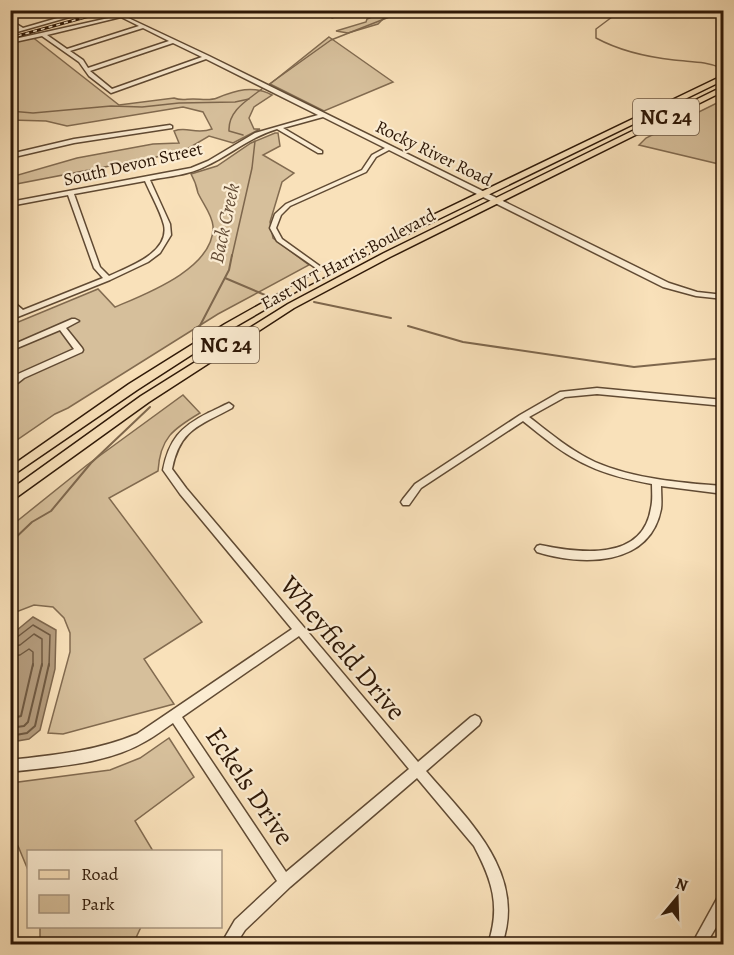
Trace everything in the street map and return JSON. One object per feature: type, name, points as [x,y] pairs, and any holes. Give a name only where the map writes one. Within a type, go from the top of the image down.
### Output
[{"type":"main road","points":[[675,112],[671,110],[673,107],[723,79]]},
{"type":"main road","name":"East W T Harris Boulevard","points":[[10,474],[158,370],[229,326],[325,272],[723,79]]},
{"type":"main road","name":"East W T Harris Boulevard","points":[[10,497],[145,399],[251,330],[364,266],[723,88]]},
{"type":"street","points":[[10,33],[92,10]]},
{"type":"street","points":[[298,15],[309,10]]},
{"type":"street","points":[[318,10],[334,16]]},
{"type":"street","name":"Rocky River Road","points":[[44,35],[122,16],[666,285],[696,294],[723,297]]},
{"type":"street","points":[[10,21],[23,30]]},
{"type":"street","points":[[67,51],[144,27]]},
{"type":"street","points":[[10,42],[44,35],[67,51],[111,91],[207,57]]},
{"type":"street","points":[[87,70],[174,41]]},
{"type":"street","name":"South Devon Street","points":[[10,204],[147,179],[206,165],[251,137],[324,115]]},
{"type":"street","points":[[10,148],[14,155],[74,141],[170,127]]},
{"type":"street","points":[[279,128],[320,152]]},
{"type":"street","points":[[325,272],[278,239],[273,228],[278,214],[300,199],[364,171],[374,156],[390,148]]},
{"type":"street","points":[[10,318],[108,279],[146,261],[158,252],[168,235],[167,224],[147,179]]},
{"type":"street","points":[[71,194],[97,268],[108,279]]},
{"type":"street","points":[[10,301],[22,313]]},
{"type":"street","points":[[10,349],[75,321]]},
{"type":"street","points":[[10,386],[21,376],[79,350],[61,327]]},
{"type":"street","points":[[10,373],[21,376]]},
{"type":"street","points":[[406,502],[418,486],[552,398],[572,392],[597,391],[723,403]]},
{"type":"street","name":"Wheyfield Drive","points":[[229,406],[201,419],[182,434],[173,444],[167,470],[478,842],[501,889],[503,914],[495,945]]},
{"type":"street","points":[[523,417],[590,463],[610,471],[656,481],[723,490]]},
{"type":"street","points":[[540,549],[587,558],[618,552],[632,545],[643,537],[656,512],[656,481]]},
{"type":"street","points":[[10,766],[96,754],[121,748],[175,716],[299,630]]},
{"type":"street","name":"Eckels Drive","points":[[175,716],[285,882]]},
{"type":"street","points":[[228,945],[240,925],[285,882],[475,721]]},
{"type":"street","points":[[699,945],[723,900]]},
{"type":"green space","points":[[387,11],[403,11],[384,18],[378,24],[348,33],[336,31],[366,22],[367,19]]},
{"type":"green space","points":[[31,36],[119,105],[174,98],[181,100],[211,99],[251,89],[272,95],[254,107],[249,118],[254,129],[260,129],[233,143],[209,136],[182,152],[11,185],[11,177],[77,158],[153,144],[179,143],[174,131],[212,129],[203,112],[183,107],[67,126],[46,121],[11,120],[10,41]]},
{"type":"green space","points":[[329,37],[393,82],[324,111],[270,84]]},
{"type":"green space","points":[[723,100],[723,165],[639,145],[646,138]]},
{"type":"green space","points":[[278,133],[280,146],[263,155],[294,173],[282,182],[270,222],[273,238],[309,265],[218,314],[55,414],[11,444],[11,325],[98,289],[115,307],[160,287],[191,267],[203,255],[211,241],[213,226],[191,174],[217,166],[251,143]]},
{"type":"green space","points":[[183,395],[200,413],[182,424],[165,442],[158,471],[109,498],[202,622],[144,659],[174,704],[63,734],[48,733],[70,652],[70,633],[64,618],[53,607],[34,605],[11,614],[11,526],[87,465]]},
{"type":"green space","points":[[169,738],[194,777],[135,821],[152,850],[27,850],[27,868],[18,846],[11,838],[11,783],[110,770],[140,758]]},
{"type":"green space","points":[[40,928],[141,928],[133,944],[40,944]]},
{"type":"water","points":[[33,617],[56,630],[55,669],[40,730],[29,739],[11,742],[11,635]]},
{"type":"waterway","name":"Back Creek","points":[[268,85],[331,40],[407,10]]},
{"type":"waterway","points":[[629,10],[612,17],[596,29],[596,38],[624,50],[644,55],[704,63],[721,68]]},
{"type":"waterway","name":"Back Creek","points":[[249,99],[263,88]]},
{"type":"waterway","points":[[717,97],[724,108]]},
{"type":"waterway","points":[[10,111],[33,113],[111,106],[142,107],[179,103],[235,102],[249,99]]},
{"type":"waterway","name":"Back Creek","points":[[243,135],[229,131],[230,124],[235,111],[249,99]]},
{"type":"waterway","name":"Back Creek","points":[[232,256],[252,168],[255,141]]},
{"type":"waterway","name":"Back Creek","points":[[193,339],[229,270],[232,255]]},
{"type":"waterway","points":[[225,278],[265,295]]},
{"type":"waterway","points":[[314,302],[391,318]]},
{"type":"waterway","points":[[408,326],[463,342],[634,367],[724,358]]},
{"type":"waterway","name":"Back Creek","points":[[10,543],[32,522],[51,511],[91,463],[150,407]]},
{"type":"railway","points":[[10,38],[111,10]]}]
